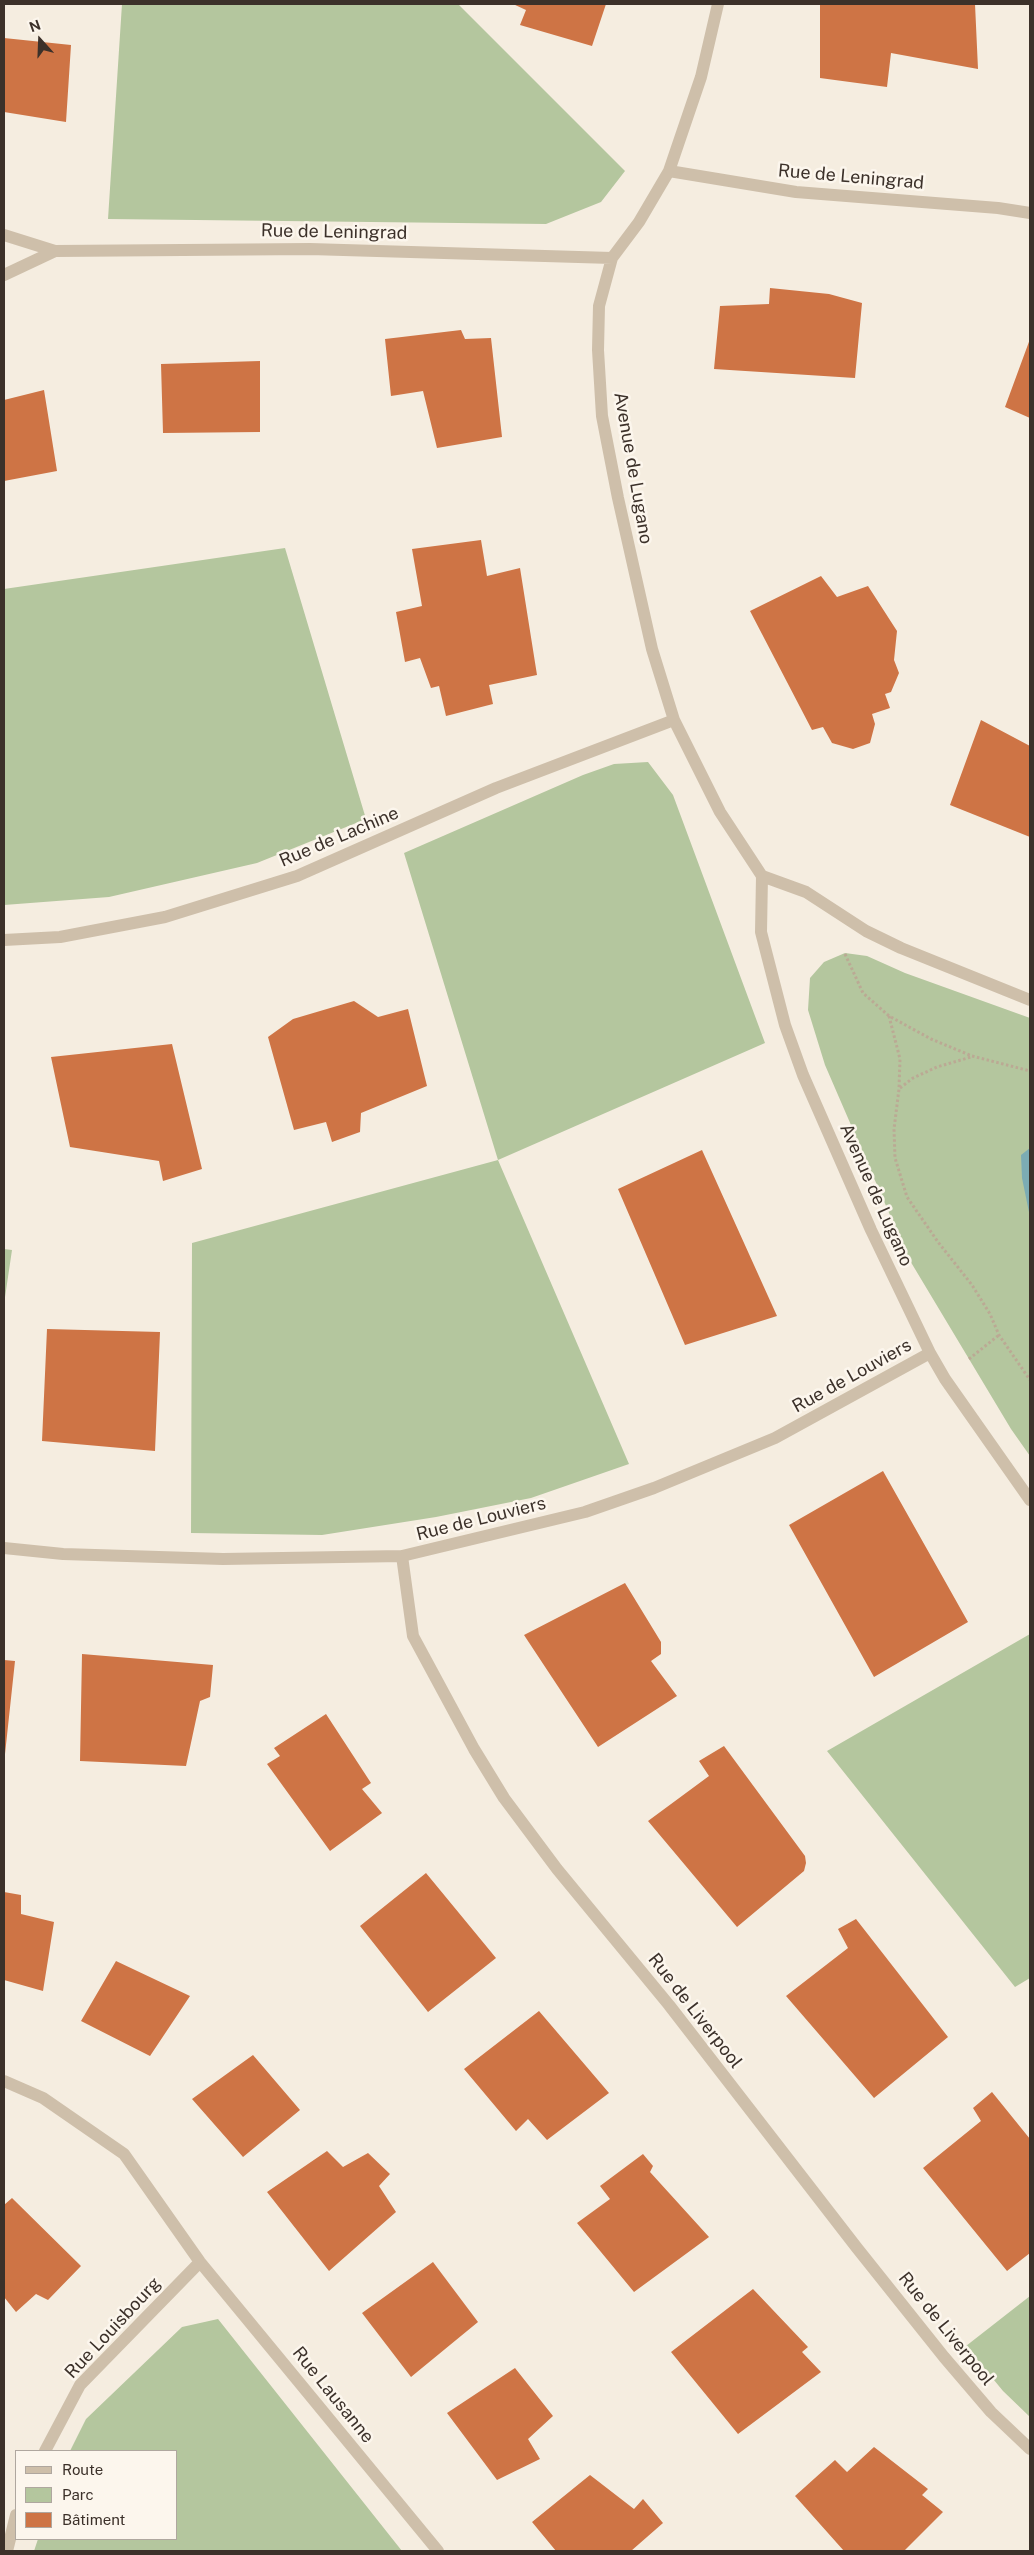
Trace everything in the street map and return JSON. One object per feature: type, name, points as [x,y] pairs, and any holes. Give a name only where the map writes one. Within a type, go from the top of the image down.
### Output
[{"type":"street","name":"Avenue de Lugano","points":[[718,4],[700,77],[668,170],[639,222],[612,258],[599,306],[598,350],[602,416],[652,649],[674,720],[720,812],[762,876],[761,932],[785,1025],[803,1075],[871,1230],[930,1353],[945,1379],[1030,1500]]},
{"type":"street","name":"Rue de Leningrad","points":[[668,170],[796,192],[998,208],[1030,213]]},
{"type":"street","name":"Rue de Leningrad","points":[[4,235],[55,251],[310,249],[612,258]]},
{"type":"street","name":"Rue de Leningrad","points":[[4,275],[55,251]]},
{"type":"street","name":"Rue de Lachine","points":[[4,940],[60,937],[165,917],[298,876],[496,788],[674,720]]},
{"type":"street","points":[[762,876],[806,892],[866,931],[901,948],[1030,1000]]},
{"type":"street","name":"Rue de Louviers","points":[[4,1548],[62,1554],[223,1558],[402,1556],[585,1512],[654,1488],[775,1438],[930,1353]]},
{"type":"street","name":"Rue de Liverpool","points":[[402,1556],[413,1636],[474,1749],[504,1798],[558,1869],[669,2005],[944,2357],[991,2412],[1030,2449]]},
{"type":"street","name":"Rue Lausanne","points":[[4,2081],[43,2098],[124,2154],[200,2262],[438,2551]]},
{"type":"street","name":"Rue Louisbourg","points":[[46,2450],[80,2384],[200,2262]]},
{"type":"street","points":[[7,2551],[15,2519]]},
{"type":"path","points":[[845,953],[863,993],[889,1016],[931,1039],[972,1056],[1030,1071]]},
{"type":"path","points":[[889,1016],[900,1059],[899,1089],[894,1129],[895,1158],[908,1197],[938,1242],[972,1284],[990,1314],[999,1335],[1030,1380]]},
{"type":"path","points":[[899,1089],[913,1078],[937,1067],[972,1056]]},
{"type":"path","points":[[969,1359],[999,1335]]},
{"type":"green space","points":[[122,4],[458,4],[625,171],[601,202],[546,224],[108,219]]},
{"type":"green space","points":[[285,548],[366,819],[257,863],[109,897],[4,905],[4,589]]},
{"type":"green space","points":[[648,762],[673,795],[765,1043],[498,1160],[404,853],[583,775],[614,764]]},
{"type":"green space","points":[[845,953],[867,956],[905,973],[1030,1018],[1030,1456],[1011,1429],[909,1259],[825,1065],[808,1010],[810,978],[824,962]]},
{"type":"green space","points":[[498,1160],[629,1464],[531,1498],[436,1517],[322,1535],[191,1533],[192,1243]]},
{"type":"green space","points":[[4,1249],[12,1250],[4,1304]]},
{"type":"green space","points":[[1030,1634],[1030,1978],[1015,1987],[827,1751]]},
{"type":"green space","points":[[1030,2296],[1030,2417],[1003,2391],[966,2346]]},
{"type":"green space","points":[[218,2319],[402,2551],[34,2551],[38,2540],[178,2540],[178,2450],[70,2450],[86,2419],[182,2327]]},
{"type":"water","points":[[1030,1148],[1030,1217],[1022,1178],[1021,1155]]},
{"type":"building","points":[[513,4],[606,4],[592,46],[520,25],[526,10]]},
{"type":"building","points":[[820,4],[975,4],[978,69],[891,53],[887,87],[820,78]]},
{"type":"building","points":[[4,38],[71,45],[66,122],[4,112]]},
{"type":"building","points":[[770,288],[829,294],[862,303],[855,378],[714,369],[720,306],[769,304]]},
{"type":"building","points":[[461,330],[465,339],[491,338],[502,437],[437,448],[423,391],[391,396],[385,339]]},
{"type":"building","points":[[1030,339],[1030,418],[1005,407]]},
{"type":"building","points":[[260,361],[260,432],[163,433],[161,364]]},
{"type":"building","points":[[44,390],[57,471],[4,481],[4,400]]},
{"type":"building","points":[[481,540],[487,576],[520,568],[537,675],[489,685],[493,704],[446,716],[439,686],[431,688],[420,658],[405,662],[396,612],[422,606],[412,549]]},
{"type":"building","points":[[821,576],[837,597],[868,586],[897,631],[894,660],[899,673],[891,692],[885,694],[890,708],[872,714],[875,724],[870,743],[853,749],[832,743],[823,727],[812,730],[750,611]]},
{"type":"building","points":[[981,720],[1030,746],[1030,837],[950,805]]},
{"type":"building","points":[[354,1001],[378,1017],[408,1009],[427,1086],[361,1113],[360,1132],[332,1142],[326,1122],[294,1130],[268,1037],[293,1019]]},
{"type":"building","points":[[172,1044],[202,1169],[163,1181],[159,1161],[70,1147],[51,1057]]},
{"type":"building","points":[[702,1150],[777,1316],[685,1345],[618,1189]]},
{"type":"building","points":[[47,1329],[160,1332],[155,1451],[42,1441]]},
{"type":"building","points":[[883,1471],[968,1622],[874,1677],[789,1525]]},
{"type":"building","points":[[625,1583],[661,1642],[661,1654],[651,1661],[677,1696],[598,1747],[524,1635]]},
{"type":"building","points":[[82,1654],[213,1665],[210,1697],[200,1701],[186,1766],[80,1761]]},
{"type":"building","points":[[4,1660],[15,1661],[5,1754],[4,1754]]},
{"type":"building","points":[[326,1714],[371,1783],[362,1789],[382,1813],[330,1851],[267,1764],[280,1756],[274,1748]]},
{"type":"building","points":[[724,1746],[805,1856],[806,1863],[804,1871],[737,1927],[648,1821],[709,1776],[699,1761]]},
{"type":"building","points":[[426,1873],[496,1958],[428,2012],[360,1926]]},
{"type":"building","points":[[4,1892],[21,1895],[21,1914],[54,1922],[43,1991],[4,1980]]},
{"type":"building","points":[[856,1919],[948,2037],[874,2098],[786,1996],[848,1948],[838,1929]]},
{"type":"building","points":[[116,1961],[190,1996],[150,2056],[81,2021]]},
{"type":"building","points":[[539,2011],[609,2093],[547,2140],[528,2119],[516,2131],[464,2069]]},
{"type":"building","points":[[253,2055],[300,2110],[243,2157],[192,2099]]},
{"type":"building","points":[[992,2092],[1030,2139],[1030,2253],[1007,2271],[923,2168],[981,2121],[973,2108]]},
{"type":"building","points":[[327,2151],[343,2167],[368,2153],[390,2174],[379,2186],[396,2212],[329,2271],[267,2192]]},
{"type":"building","points":[[643,2154],[653,2166],[650,2172],[709,2237],[634,2292],[577,2223],[610,2199],[600,2186]]},
{"type":"building","points":[[12,2198],[81,2266],[48,2300],[36,2294],[16,2312],[4,2297],[4,2205]]},
{"type":"building","points":[[433,2262],[478,2322],[411,2377],[362,2313]]},
{"type":"building","points":[[753,2289],[808,2347],[802,2352],[821,2372],[738,2434],[671,2352]]},
{"type":"building","points":[[515,2368],[553,2416],[528,2439],[540,2459],[497,2480],[447,2413]]},
{"type":"building","points":[[874,2447],[928,2489],[922,2495],[943,2512],[904,2551],[844,2551],[795,2496],[835,2460],[847,2472]]},
{"type":"building","points":[[590,2475],[634,2509],[643,2499],[663,2523],[631,2551],[556,2551],[532,2522]]}]
